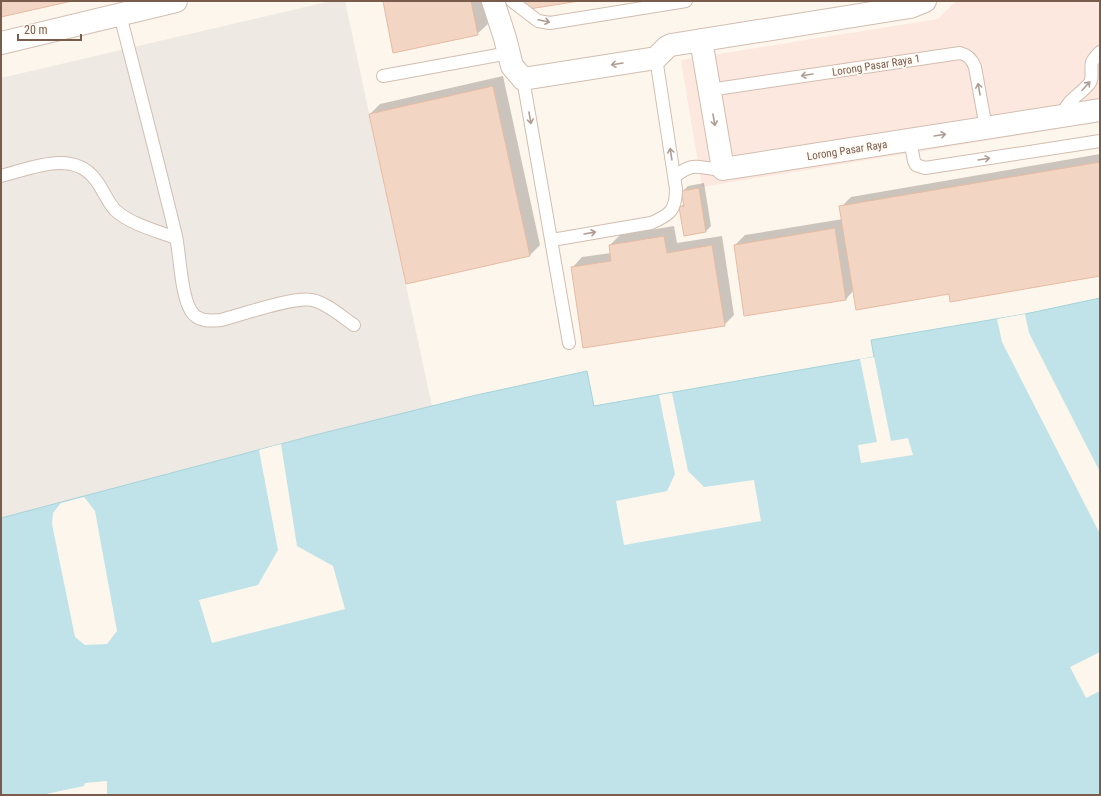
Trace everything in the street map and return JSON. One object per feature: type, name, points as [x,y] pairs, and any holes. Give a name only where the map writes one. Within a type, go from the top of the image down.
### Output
[{"type":"street","points":[[1,43],[176,1]]},
{"type":"street","points":[[493,1],[510,53],[512,66],[523,79]]},
{"type":"street","points":[[504,1],[522,51],[524,68],[523,79]]},
{"type":"street","points":[[523,79],[656,58],[671,45],[910,7],[925,1]]},
{"type":"street","points":[[701,40],[723,169]]},
{"type":"street","name":"Lorong Pasar Raya","points":[[723,169],[1100,110]]},
{"type":"lane","points":[[512,1],[538,21],[550,23],[686,1]]},
{"type":"lane","points":[[120,14],[176,238],[187,301],[192,312],[200,319],[209,321],[221,320],[294,301],[312,300],[327,306],[354,326]]},
{"type":"lane","points":[[1063,116],[1066,106],[1090,83],[1092,78],[1092,64],[1094,58],[1100,52]]},
{"type":"lane","points":[[383,76],[510,53]]},
{"type":"lane","name":"Lorong Pasar Raya 1","points":[[709,90],[960,53],[969,56],[973,61],[986,128]]},
{"type":"lane","points":[[552,240],[652,223],[663,218],[672,210],[676,200],[674,177],[656,58]]},
{"type":"lane","points":[[523,79],[569,343]]},
{"type":"lane","points":[[910,140],[916,165],[925,168],[1100,141]]},
{"type":"lane","points":[[1,176],[55,162],[71,164],[85,169],[95,179],[115,209],[127,219],[176,238]]},
{"type":"lane","points":[[674,177],[689,167],[696,166],[723,169]]},
{"type":"shaded area","points":[[331,1],[345,1],[432,406],[311,436],[1,518],[1,78]]},
{"type":"shaded area","points":[[956,1],[1100,1],[1100,122],[702,187],[681,60],[938,19]]},
{"type":"water","points":[[1100,298],[1100,795],[1,795],[1,518],[311,436],[472,396],[587,371],[594,406],[874,357],[871,340],[1025,314]]},
{"type":"pier","points":[[1025,314],[1029,333],[1100,472],[1100,534],[1002,342],[997,319]]},
{"type":"pier","points":[[874,357],[891,441],[908,438],[913,455],[861,463],[858,445],[877,442],[860,359]]},
{"type":"pier","points":[[672,393],[688,471],[704,487],[754,480],[761,521],[624,545],[616,501],[667,491],[675,474],[659,395]]},
{"type":"pier","points":[[281,444],[297,546],[333,566],[345,609],[212,643],[199,600],[258,585],[278,550],[259,450]]},
{"type":"pier","points":[[84,497],[95,511],[117,631],[107,644],[85,645],[75,637],[52,524],[53,513],[61,503]]},
{"type":"pier","points":[[1100,652],[1100,691],[1086,698],[1070,667]]},
{"type":"pier","points":[[107,781],[107,795],[41,795],[84,786],[85,783]]},
{"type":"building","points":[[1,1],[72,1],[1,17]]},
{"type":"building","points":[[383,1],[471,1],[478,35],[393,53]]},
{"type":"building","points":[[521,1],[579,1],[523,10]]},
{"type":"building","points":[[493,86],[530,256],[406,284],[369,114]]},
{"type":"building","points":[[1100,162],[1100,276],[950,302],[949,294],[856,310],[839,206]]},
{"type":"building","points":[[699,188],[706,232],[684,236],[679,207],[684,206],[681,191]]},
{"type":"building","points":[[835,228],[846,300],[744,316],[734,245]]},
{"type":"building","points":[[664,236],[667,253],[712,245],[725,326],[583,348],[571,267],[611,261],[609,245]]}]
